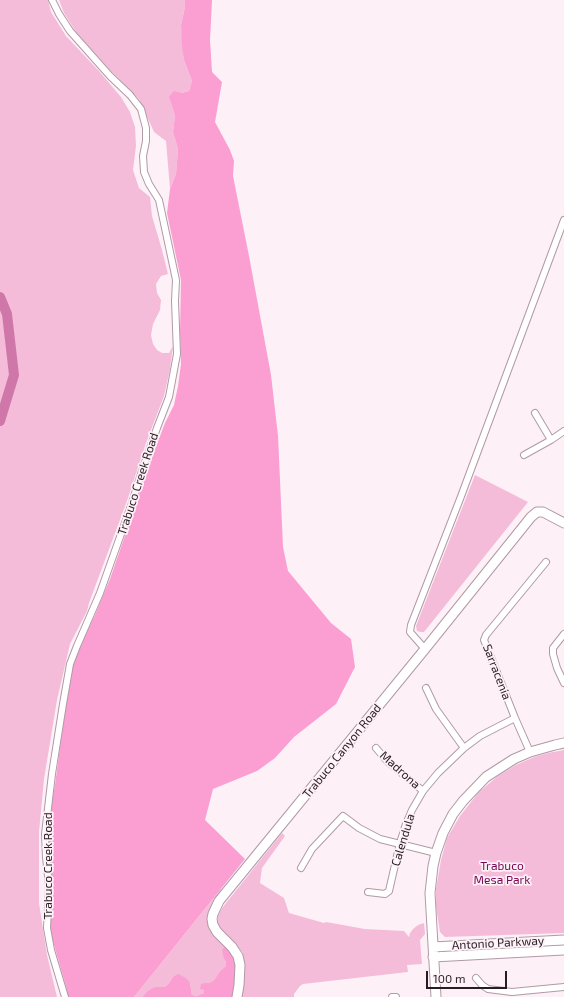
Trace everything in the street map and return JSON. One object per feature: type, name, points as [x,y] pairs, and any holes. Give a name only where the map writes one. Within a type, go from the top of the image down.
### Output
[{"type":"main road","name":"Trabuco Canyon Road","points":[[237,997],[240,965],[238,956],[232,947],[217,932],[213,925],[213,914],[219,901],[531,516],[537,512],[543,512],[564,523]]},
{"type":"main road","points":[[436,997],[430,893],[433,866],[443,833],[453,814],[486,777],[514,759],[530,752],[564,744]]},
{"type":"main road","name":"Antonio Parkway","points":[[433,947],[564,940]]},
{"type":"main road","name":"Antonio Parkway","points":[[433,957],[564,950]]},
{"type":"street","name":"Trabuco Creek Road","points":[[52,0],[70,31],[110,76],[130,95],[141,109],[146,128],[146,141],[143,156],[144,172],[149,184],[159,200],[176,280],[175,301],[177,354],[169,398],[157,428],[100,593],[70,664],[63,704],[52,774],[46,834],[46,857],[49,886],[47,928],[51,950],[65,997]]},
{"type":"street","points":[[424,649],[410,632],[410,625],[460,499],[564,220]]},
{"type":"street","points":[[535,413],[551,440]]},
{"type":"street","points":[[524,455],[564,431]]},
{"type":"street","name":"Sarracenia","points":[[530,752],[514,718],[485,643],[485,637],[546,562]]},
{"type":"street","points":[[564,634],[553,648],[554,660],[564,683]]},
{"type":"street","points":[[426,688],[436,709],[464,748]]},
{"type":"street","name":"Calendula","points":[[368,892],[385,894],[389,891],[406,824],[423,791],[438,772],[464,748],[480,736],[514,718]]},
{"type":"street","name":"Madrona","points":[[376,748],[387,761],[423,791]]},
{"type":"street","points":[[301,868],[312,849],[343,816],[359,828],[380,839],[436,853]]},
{"type":"street","points":[[476,978],[488,989],[512,992],[564,987]]},
{"type":"green space","points":[[0,0],[48,0],[51,12],[66,36],[121,97],[130,112],[135,127],[136,146],[133,170],[139,188],[150,197],[152,216],[168,274],[161,276],[156,284],[157,293],[161,300],[160,310],[153,324],[151,335],[153,344],[157,350],[162,353],[169,353],[173,346],[164,396],[87,611],[70,644],[57,700],[44,779],[39,832],[39,903],[47,955],[57,997],[0,997]]},
{"type":"green space","points":[[59,0],[185,0],[181,25],[184,60],[192,81],[189,91],[170,100],[175,116],[173,132],[178,149],[176,174],[170,189],[166,141],[154,132],[139,99],[110,70],[76,32],[64,13]]},
{"type":"green space","points":[[475,475],[528,502],[424,632],[417,631],[416,626]]},
{"type":"green space","name":"Trabuco Mesa Park","points":[[564,750],[564,933],[445,937],[440,932],[436,907],[436,889],[441,860],[447,838],[460,816],[479,792],[498,776],[516,765],[534,757]]},
{"type":"green space","points":[[282,833],[285,836],[262,868],[260,883],[284,898],[289,913],[324,923],[326,922],[365,929],[404,931],[409,937],[413,929],[424,923],[425,934],[420,940],[422,964],[407,965],[408,972],[303,984],[294,994],[294,997],[241,997],[243,953],[220,929],[218,925],[218,916],[222,908]]},
{"type":"green space","points":[[221,889],[223,892],[211,911],[227,946],[224,959],[226,966],[220,971],[219,975],[209,983],[205,983],[204,993],[197,996],[192,995],[190,983],[173,977],[165,987],[154,987],[142,997],[134,997]]},
{"type":"shaded area","points":[[185,0],[212,0],[210,40],[212,72],[222,82],[215,122],[230,150],[234,161],[233,176],[271,375],[278,436],[283,547],[288,571],[331,623],[351,639],[355,667],[336,704],[294,737],[275,758],[257,771],[213,789],[205,820],[245,859],[134,997],[68,997],[50,931],[49,818],[73,661],[110,579],[154,452],[165,423],[174,405],[178,386],[181,364],[181,280],[167,213],[170,189],[176,174],[178,149],[173,132],[175,116],[169,97],[174,91],[182,93],[189,91],[192,81],[184,60],[182,46],[181,25]]},
{"type":"shaded area","points":[[225,946],[227,946],[237,961],[233,997],[142,997],[154,987],[165,987],[173,977],[178,974],[190,983],[192,995],[197,996],[204,993],[204,990],[200,989],[201,984],[209,983],[214,980],[220,971],[226,966],[222,950]]},
{"type":"waterway","points":[[0,297],[7,314],[14,375],[0,421]]}]
